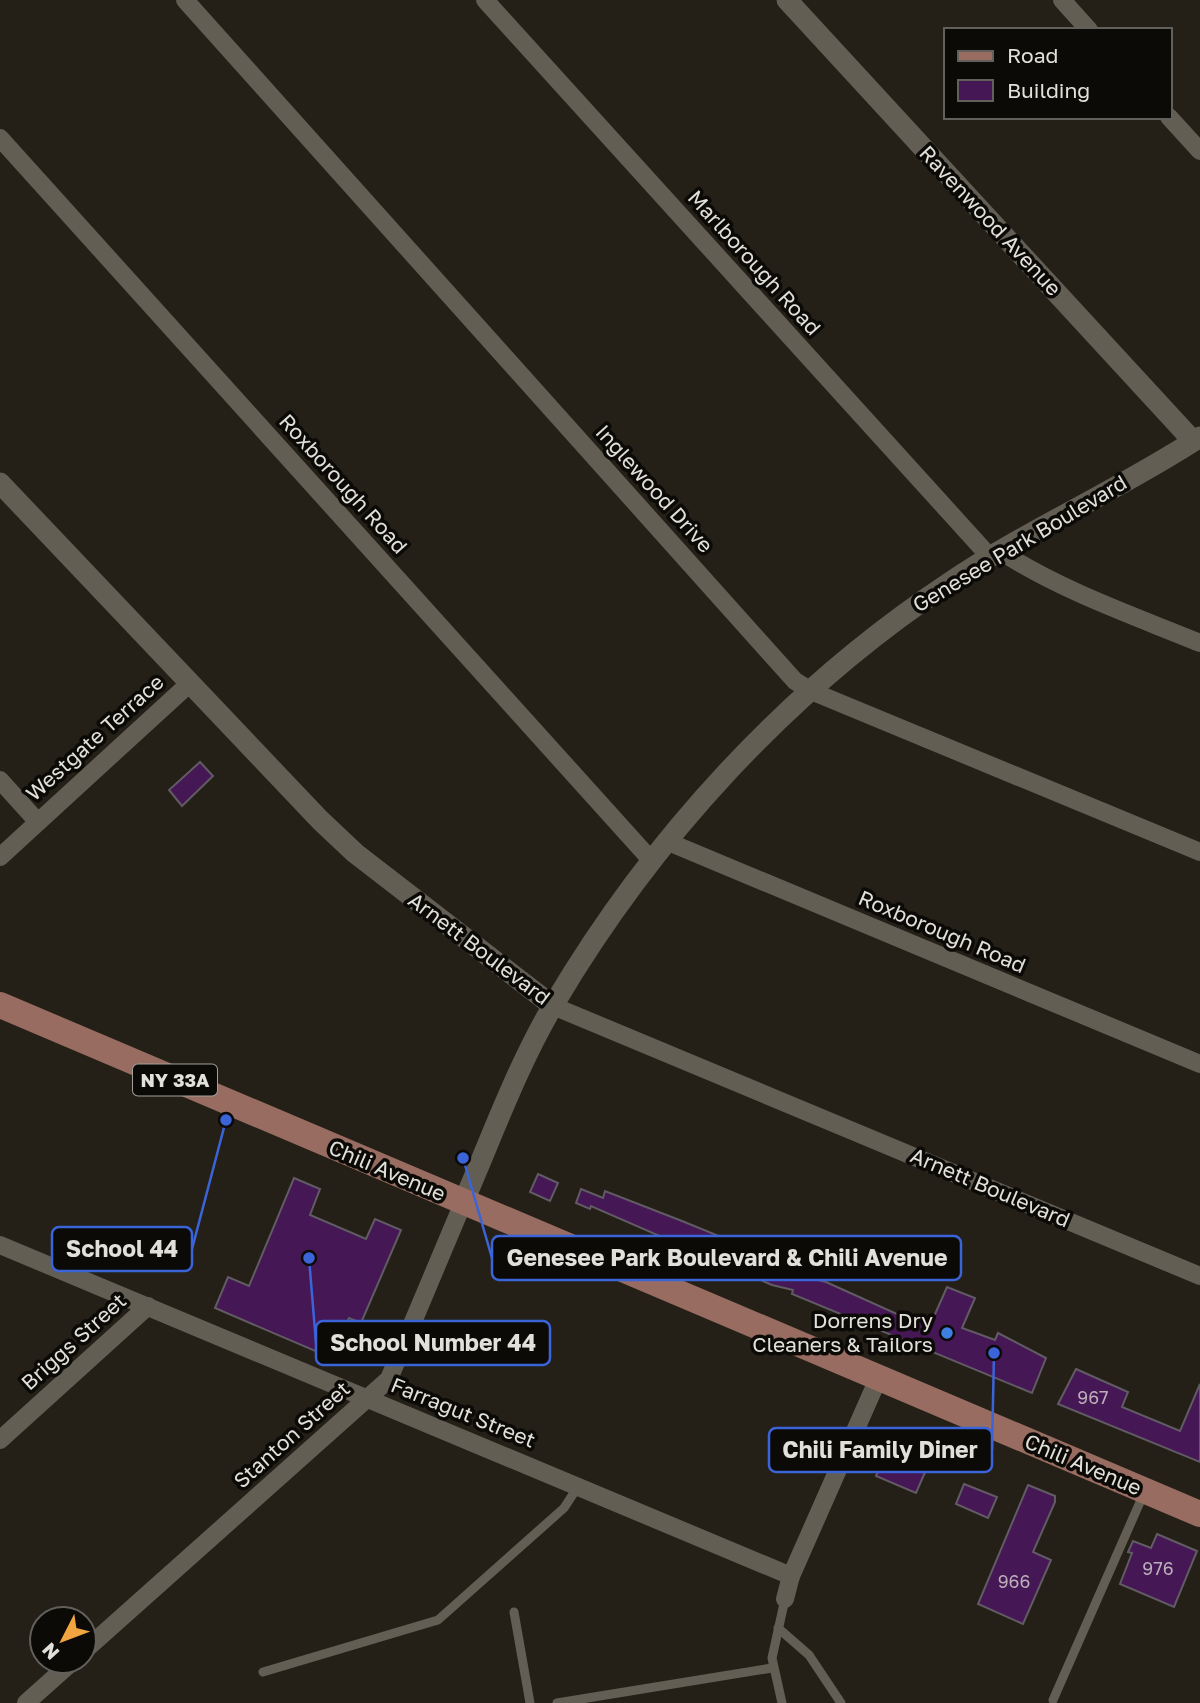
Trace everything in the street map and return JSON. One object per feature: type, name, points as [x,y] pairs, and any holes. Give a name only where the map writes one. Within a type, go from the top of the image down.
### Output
[{"type":"main road","name":"Chili Avenue","points":[[0,1005],[1200,1514]]},
{"type":"street","name":"Inglewood Drive","points":[[185,0],[795,681],[811,691],[1200,852]]},
{"type":"street","name":"Marlborough Road","points":[[485,0],[995,554],[1072,590],[1200,643]]},
{"type":"street","name":"Ravenwood Avenue","points":[[787,0],[1196,439]]},
{"type":"street","points":[[1062,0],[1087,28]]},
{"type":"street","points":[[1171,119],[1200,151]]},
{"type":"street","name":"Roxborough Road","points":[[0,138],[651,860]]},
{"type":"street","name":"Genesee Park Boulevard","points":[[463,1203],[553,1006],[605,922],[651,860],[725,775],[811,691],[905,613],[995,554],[1196,439]]},
{"type":"street","name":"Arnett Boulevard","points":[[0,483],[355,853],[553,1006],[1200,1276]]},
{"type":"street","name":"Westgate Terrace","points":[[0,857],[190,683]]},
{"type":"street","points":[[0,780],[37,821]]},
{"type":"street","name":"Roxborough Road","points":[[666,841],[1200,1064]]},
{"type":"street","name":"Stanton Street","points":[[98,1639],[368,1398],[394,1371],[463,1203]]},
{"type":"street","name":"Farragut Street","points":[[0,1245],[791,1576]]},
{"type":"street","name":"Briggs Street","points":[[0,1440],[148,1306]]},
{"type":"street","points":[[785,1598],[791,1576],[878,1379]]},
{"type":"street","points":[[26,1703],[57,1675]]},
{"type":"lane","points":[[263,1672],[438,1620],[564,1508],[579,1486]]},
{"type":"lane","points":[[1053,1700],[1145,1491]]},
{"type":"lane","points":[[782,1703],[772,1668],[785,1598]]},
{"type":"lane","points":[[514,1612],[530,1703]]},
{"type":"lane","points":[[778,1628],[809,1655],[841,1703]]},
{"type":"lane","points":[[558,1703],[772,1668]]},
{"type":"building","points":[[200,762],[213,776],[182,806],[169,790]]},
{"type":"building","points":[[538,1174],[558,1183],[550,1201],[530,1192]]},
{"type":"building","points":[[294,1178],[320,1189],[310,1215],[366,1239],[375,1219],[401,1230],[361,1323],[349,1318],[346,1324],[341,1322],[327,1356],[215,1308],[228,1277],[249,1286]]},
{"type":"building","points":[[581,1189],[603,1198],[605,1191],[682,1221],[780,1261],[779,1264],[788,1267],[787,1272],[826,1282],[910,1320],[912,1315],[932,1321],[947,1287],[975,1298],[962,1328],[995,1340],[998,1333],[1046,1358],[1032,1393],[792,1294],[793,1290],[772,1285],[591,1206],[590,1209],[576,1203]]},
{"type":"building","points":[[1076,1369],[1128,1392],[1122,1407],[1180,1431],[1200,1384],[1200,1462],[1058,1404]]},
{"type":"building","points":[[886,1453],[926,1470],[916,1493],[876,1476]]},
{"type":"building","points":[[964,1484],[997,1497],[988,1518],[956,1504]]},
{"type":"building","points":[[1028,1485],[1055,1496],[1055,1502],[1033,1552],[1051,1560],[1023,1624],[978,1604]]},
{"type":"building","points":[[1157,1534],[1197,1551],[1174,1607],[1120,1584],[1132,1553],[1128,1552],[1133,1541],[1151,1548]]},
{"type":"place","name":"School 44","points":[[226,1120]]},
{"type":"place","name":"Genesee Park Boulevard & Chili Avenue","points":[[463,1158]]},
{"type":"place","name":"School Number 44","points":[[309,1258]]},
{"type":"place","name":"Dorrens Dry Cleaners & Tailors","points":[[947,1333]]},
{"type":"place","name":"Chili Family Diner","points":[[994,1353]]}]
